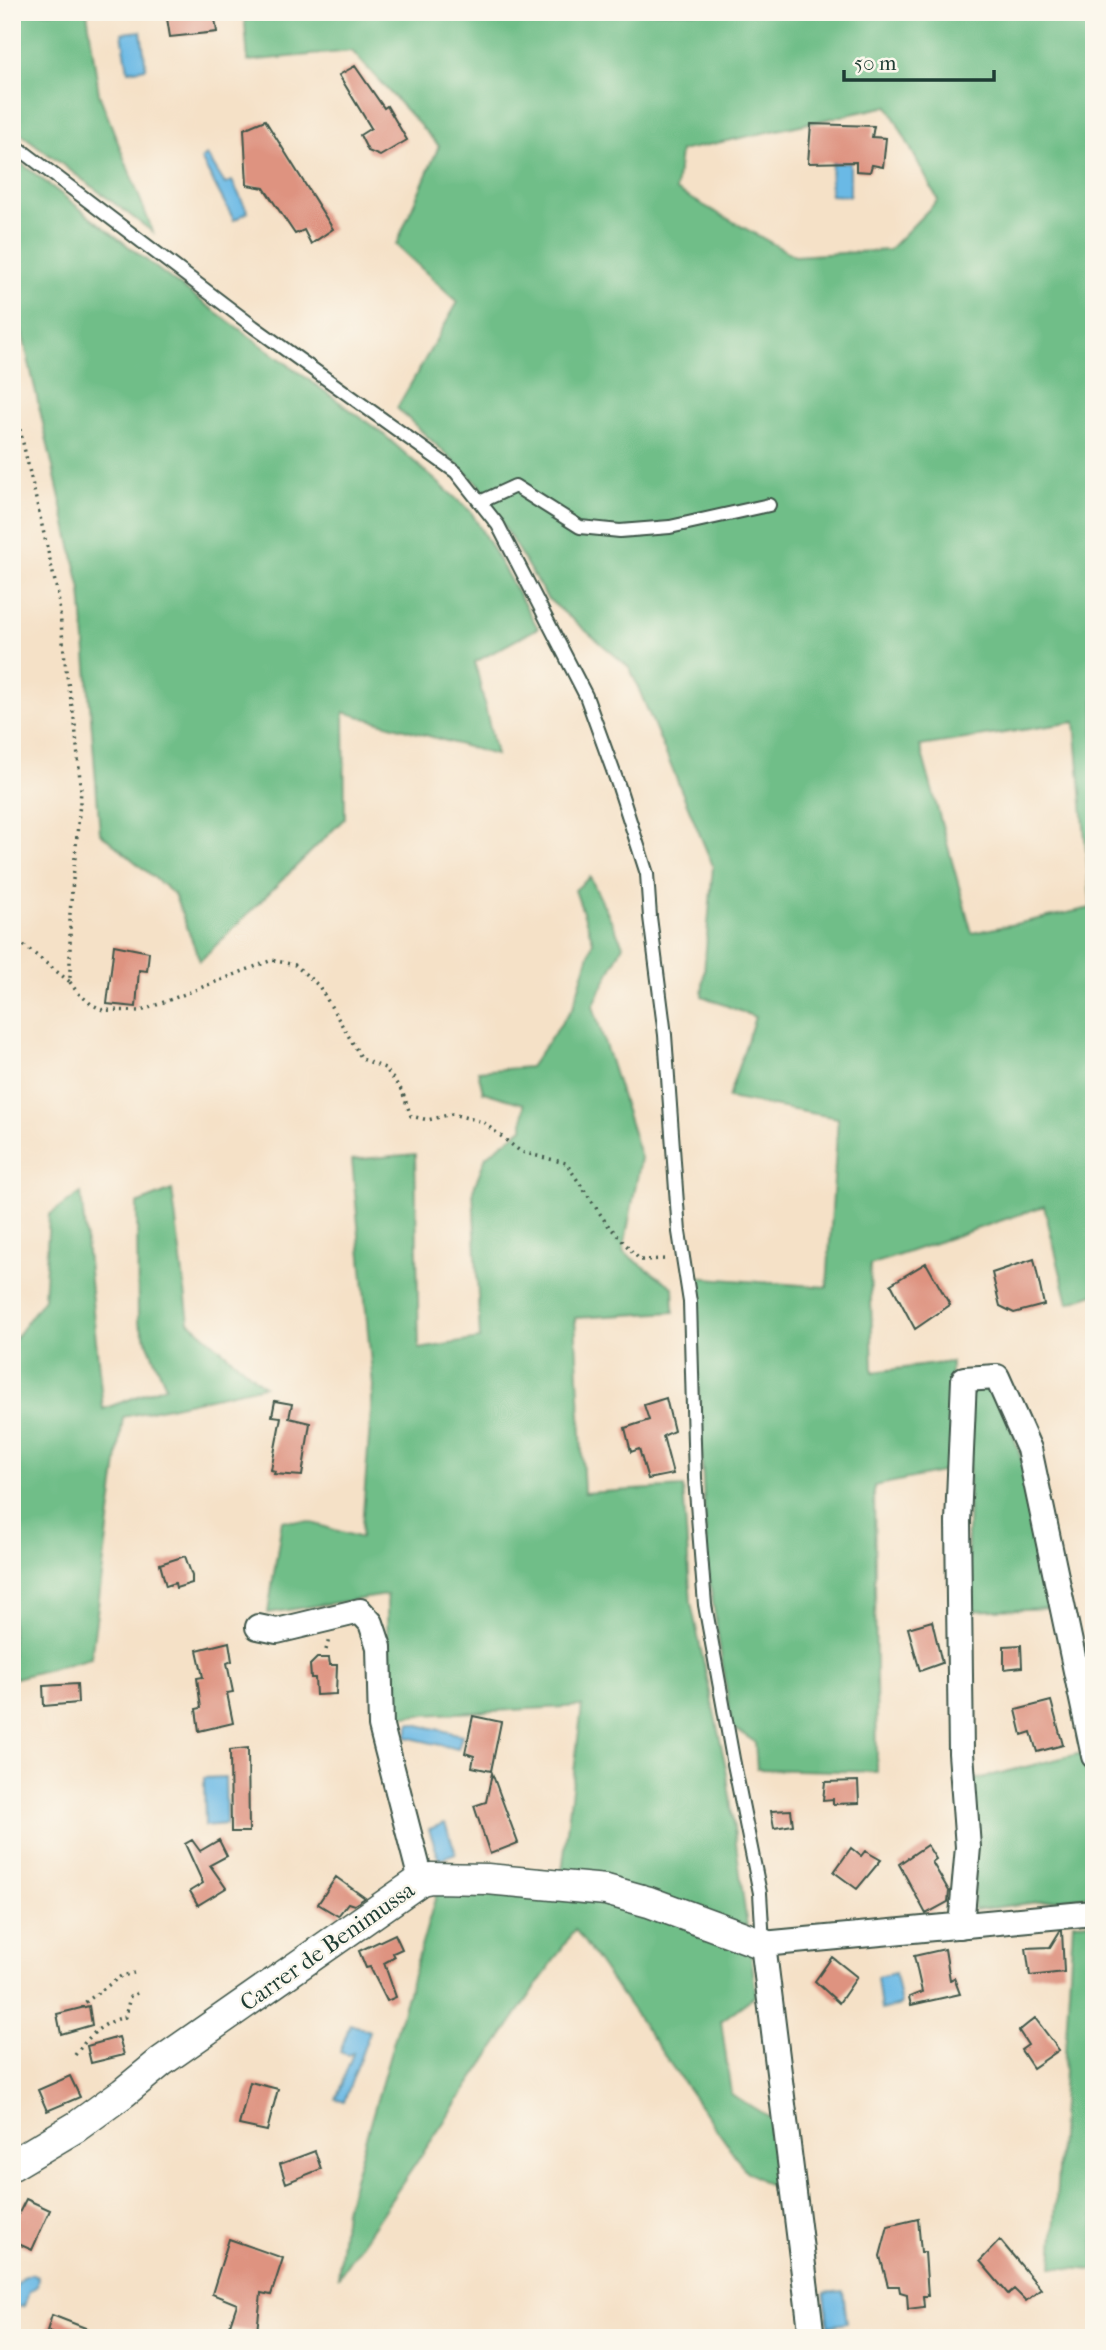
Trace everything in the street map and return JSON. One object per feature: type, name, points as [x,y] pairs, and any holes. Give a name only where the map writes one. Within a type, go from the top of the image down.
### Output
[{"type":"street","points":[[961,1926],[968,1847],[961,1753],[958,1522],[964,1378],[997,1377],[1029,1449],[1094,1756]]},
{"type":"street","points":[[258,1627],[277,1631],[360,1611],[371,1623],[379,1647],[381,1726],[421,1880]]},
{"type":"street","name":"Carrer de Benimussa","points":[[12,2165],[76,2127],[162,2061],[421,1880],[487,1879],[606,1890],[649,1902],[763,1944]]},
{"type":"street","points":[[812,2338],[763,1944],[1094,1913]]},
{"type":"lane","points":[[12,143],[254,327],[456,472],[498,524],[586,696],[647,874],[665,1035],[679,1232],[690,1302],[695,1478],[705,1605],[760,1893],[763,1944]]},
{"type":"lane","points":[[480,502],[515,486],[580,527],[620,531],[670,527],[769,505]]},
{"type":"path","points":[[12,395],[58,595],[75,724],[81,791],[70,913],[70,982]]},
{"type":"path","points":[[12,936],[70,982],[91,1004],[103,1010],[117,1012],[141,1011],[153,1007],[272,960],[295,965],[319,986],[362,1059],[385,1068],[402,1091],[411,1116],[428,1120],[452,1114],[483,1122],[521,1152],[566,1163],[607,1224],[640,1260],[683,1259]]},
{"type":"path","points":[[83,2008],[83,2004],[121,1976],[134,1973]]},
{"type":"path","points":[[75,2055],[90,2034],[110,2021],[125,2017],[130,1997],[136,1993]]},
{"type":"green space","points":[[12,12],[87,12],[99,94],[153,232],[12,127]]},
{"type":"green space","points":[[244,12],[1094,12],[1094,1294],[1068,1303],[1044,1206],[870,1265],[873,1372],[951,1362],[951,1470],[874,1486],[877,1772],[757,1769],[755,1742],[732,1727],[707,1563],[693,1277],[827,1287],[838,1118],[728,1098],[755,1017],[702,996],[713,866],[630,668],[547,598],[479,485],[397,408],[458,302],[396,245],[439,146],[352,51],[248,61]],"holes":[[[888,106],[938,200],[889,250],[795,256],[676,190],[680,151]],[[1075,722],[1091,908],[972,933],[920,746]]]},
{"type":"green space","points":[[12,156],[172,280],[382,433],[471,512],[538,628],[475,662],[496,755],[344,712],[345,818],[200,961],[174,894],[100,833],[81,590],[12,288]]},
{"type":"green space","points":[[590,877],[623,945],[593,1006],[641,1158],[623,1252],[673,1287],[674,1312],[575,1318],[584,1493],[683,1487],[691,1603],[726,1768],[747,1926],[562,1872],[582,1706],[388,1717],[387,1595],[268,1613],[282,1520],[309,1522],[361,1538],[373,1386],[352,1160],[415,1154],[419,1349],[480,1339],[473,1190],[486,1156],[523,1128],[524,1104],[483,1092],[478,1071],[530,1067],[573,1007],[593,941],[575,890]]},
{"type":"green space","points":[[172,1190],[189,1322],[264,1386],[123,1417],[91,1658],[12,1679],[12,1342],[44,1299],[49,1215],[81,1193],[103,1409],[166,1386],[138,1321],[137,1204]]},
{"type":"green space","points":[[996,1383],[1027,1476],[1052,1608],[967,1611],[970,1385]]},
{"type":"green space","points":[[1086,1752],[1094,1789],[1094,1895],[974,1910],[973,1780]]},
{"type":"green space","points":[[437,1892],[560,1895],[658,1914],[751,1954],[756,1995],[721,2021],[731,2094],[772,2119],[782,2193],[746,2171],[575,1929],[338,2278],[345,2210]]},
{"type":"green space","points":[[1094,1922],[1094,2270],[1052,2267],[1073,1923]]},
{"type":"water","points":[[141,31],[146,68],[128,71],[122,33]]},
{"type":"water","points":[[207,155],[225,184],[232,181],[248,212],[234,220],[201,159]]},
{"type":"water","points":[[850,162],[850,196],[830,195],[832,163]]},
{"type":"water","points":[[410,1723],[462,1735],[458,1749],[406,1737]]},
{"type":"water","points":[[225,1777],[226,1824],[205,1826],[204,1778]]},
{"type":"water","points":[[445,1823],[456,1853],[439,1859],[429,1829]]},
{"type":"water","points":[[895,1973],[901,2005],[881,2010],[877,1977]]},
{"type":"water","points":[[350,2024],[370,2031],[344,2102],[336,2099],[353,2053],[347,2055],[340,2052]]},
{"type":"water","points":[[31,2274],[38,2277],[37,2286],[29,2292],[24,2306],[15,2307],[12,2305],[12,2292],[22,2277]]},
{"type":"water","points":[[843,2291],[847,2323],[828,2326],[825,2293]]},
{"type":"building","points":[[166,12],[214,12],[217,32],[170,37]]},
{"type":"building","points":[[355,66],[384,108],[387,106],[407,140],[380,156],[368,151],[360,135],[371,128],[339,75]]},
{"type":"building","points":[[265,120],[333,229],[311,244],[304,230],[295,234],[264,188],[247,185],[244,129]]},
{"type":"building","points":[[811,124],[874,126],[872,137],[886,138],[883,167],[872,165],[870,172],[856,171],[856,162],[808,163]]},
{"type":"building","points":[[114,945],[149,952],[147,971],[139,970],[136,1007],[107,1004]]},
{"type":"building","points":[[1034,1259],[1044,1305],[1014,1313],[1000,1306],[992,1273]]},
{"type":"building","points":[[926,1263],[950,1305],[915,1329],[891,1284]]},
{"type":"building","points":[[666,1398],[674,1431],[663,1436],[673,1474],[648,1479],[639,1449],[631,1452],[625,1428],[649,1420],[644,1405]]},
{"type":"building","points":[[275,1401],[292,1404],[289,1418],[310,1423],[302,1476],[274,1474],[275,1471],[271,1470],[281,1417],[272,1416]]},
{"type":"building","points":[[185,1556],[192,1583],[176,1588],[175,1583],[166,1586],[160,1564]]},
{"type":"building","points":[[932,1621],[942,1663],[920,1671],[908,1628]]},
{"type":"building","points":[[229,1642],[232,1661],[227,1663],[233,1692],[227,1693],[233,1723],[199,1731],[196,1709],[201,1708],[197,1678],[203,1677],[197,1650]]},
{"type":"building","points":[[1021,1645],[1022,1667],[1004,1669],[1004,1646]]},
{"type":"building","points":[[317,1658],[329,1658],[330,1665],[337,1665],[336,1694],[316,1695],[315,1678],[311,1678],[310,1665]]},
{"type":"building","points":[[77,1684],[78,1703],[44,1706],[43,1686]]},
{"type":"building","points":[[1051,1701],[1063,1745],[1037,1752],[1031,1732],[1022,1735],[1016,1710]]},
{"type":"building","points":[[473,1716],[501,1722],[491,1771],[472,1767],[474,1756],[465,1753]]},
{"type":"building","points":[[248,1748],[249,1832],[231,1832],[230,1750]]},
{"type":"building","points":[[492,1773],[518,1843],[490,1854],[474,1806],[486,1802]]},
{"type":"building","points":[[858,1781],[859,1803],[833,1804],[833,1799],[823,1800],[825,1782]]},
{"type":"building","points":[[791,1810],[793,1825],[774,1828],[771,1811]]},
{"type":"building","points":[[192,1840],[200,1851],[219,1840],[227,1856],[210,1865],[226,1888],[198,1905],[190,1891],[203,1883],[185,1844]]},
{"type":"building","points":[[927,1845],[936,1859],[932,1862],[949,1891],[948,1902],[926,1914],[899,1864]]},
{"type":"building","points":[[851,1848],[861,1856],[865,1851],[881,1860],[857,1889],[834,1872]]},
{"type":"building","points":[[336,1877],[365,1898],[354,1905],[348,1903],[338,1916],[318,1904]]},
{"type":"building","points":[[1060,1931],[1064,1972],[1030,1976],[1026,1948],[1050,1947]]},
{"type":"building","points":[[395,1934],[402,1949],[393,1953],[395,1957],[384,1963],[396,1997],[387,2001],[370,1967],[366,1968],[359,1951]]},
{"type":"building","points":[[945,1949],[950,1980],[954,1978],[960,1994],[911,2005],[909,1997],[922,1992],[914,1956]]},
{"type":"building","points":[[832,1957],[857,1977],[839,2003],[815,1981]]},
{"type":"building","points":[[89,2006],[92,2025],[61,2034],[57,2014]]},
{"type":"building","points":[[1035,2018],[1059,2050],[1033,2068],[1021,2050],[1028,2045],[1019,2031]]},
{"type":"building","points":[[119,2037],[124,2055],[91,2063],[87,2046]]},
{"type":"building","points":[[70,2076],[80,2097],[47,2111],[38,2090]]},
{"type":"building","points":[[250,2082],[278,2089],[267,2131],[239,2125]]},
{"type":"building","points":[[315,2151],[321,2169],[286,2183],[280,2164]]},
{"type":"building","points":[[26,2199],[50,2210],[32,2250],[12,2241],[12,2227]]},
{"type":"building","points":[[918,2219],[921,2252],[925,2252],[928,2296],[923,2296],[924,2307],[908,2309],[907,2294],[900,2292],[899,2286],[888,2286],[880,2256],[888,2226]]},
{"type":"building","points":[[229,2239],[283,2258],[271,2295],[261,2293],[257,2332],[229,2328],[237,2304],[212,2294]]},
{"type":"building","points":[[1000,2240],[1041,2289],[1026,2301],[1014,2289],[1008,2294],[980,2261]]},
{"type":"building","points":[[52,2315],[106,2338],[51,2338],[53,2333],[47,2331]]}]
